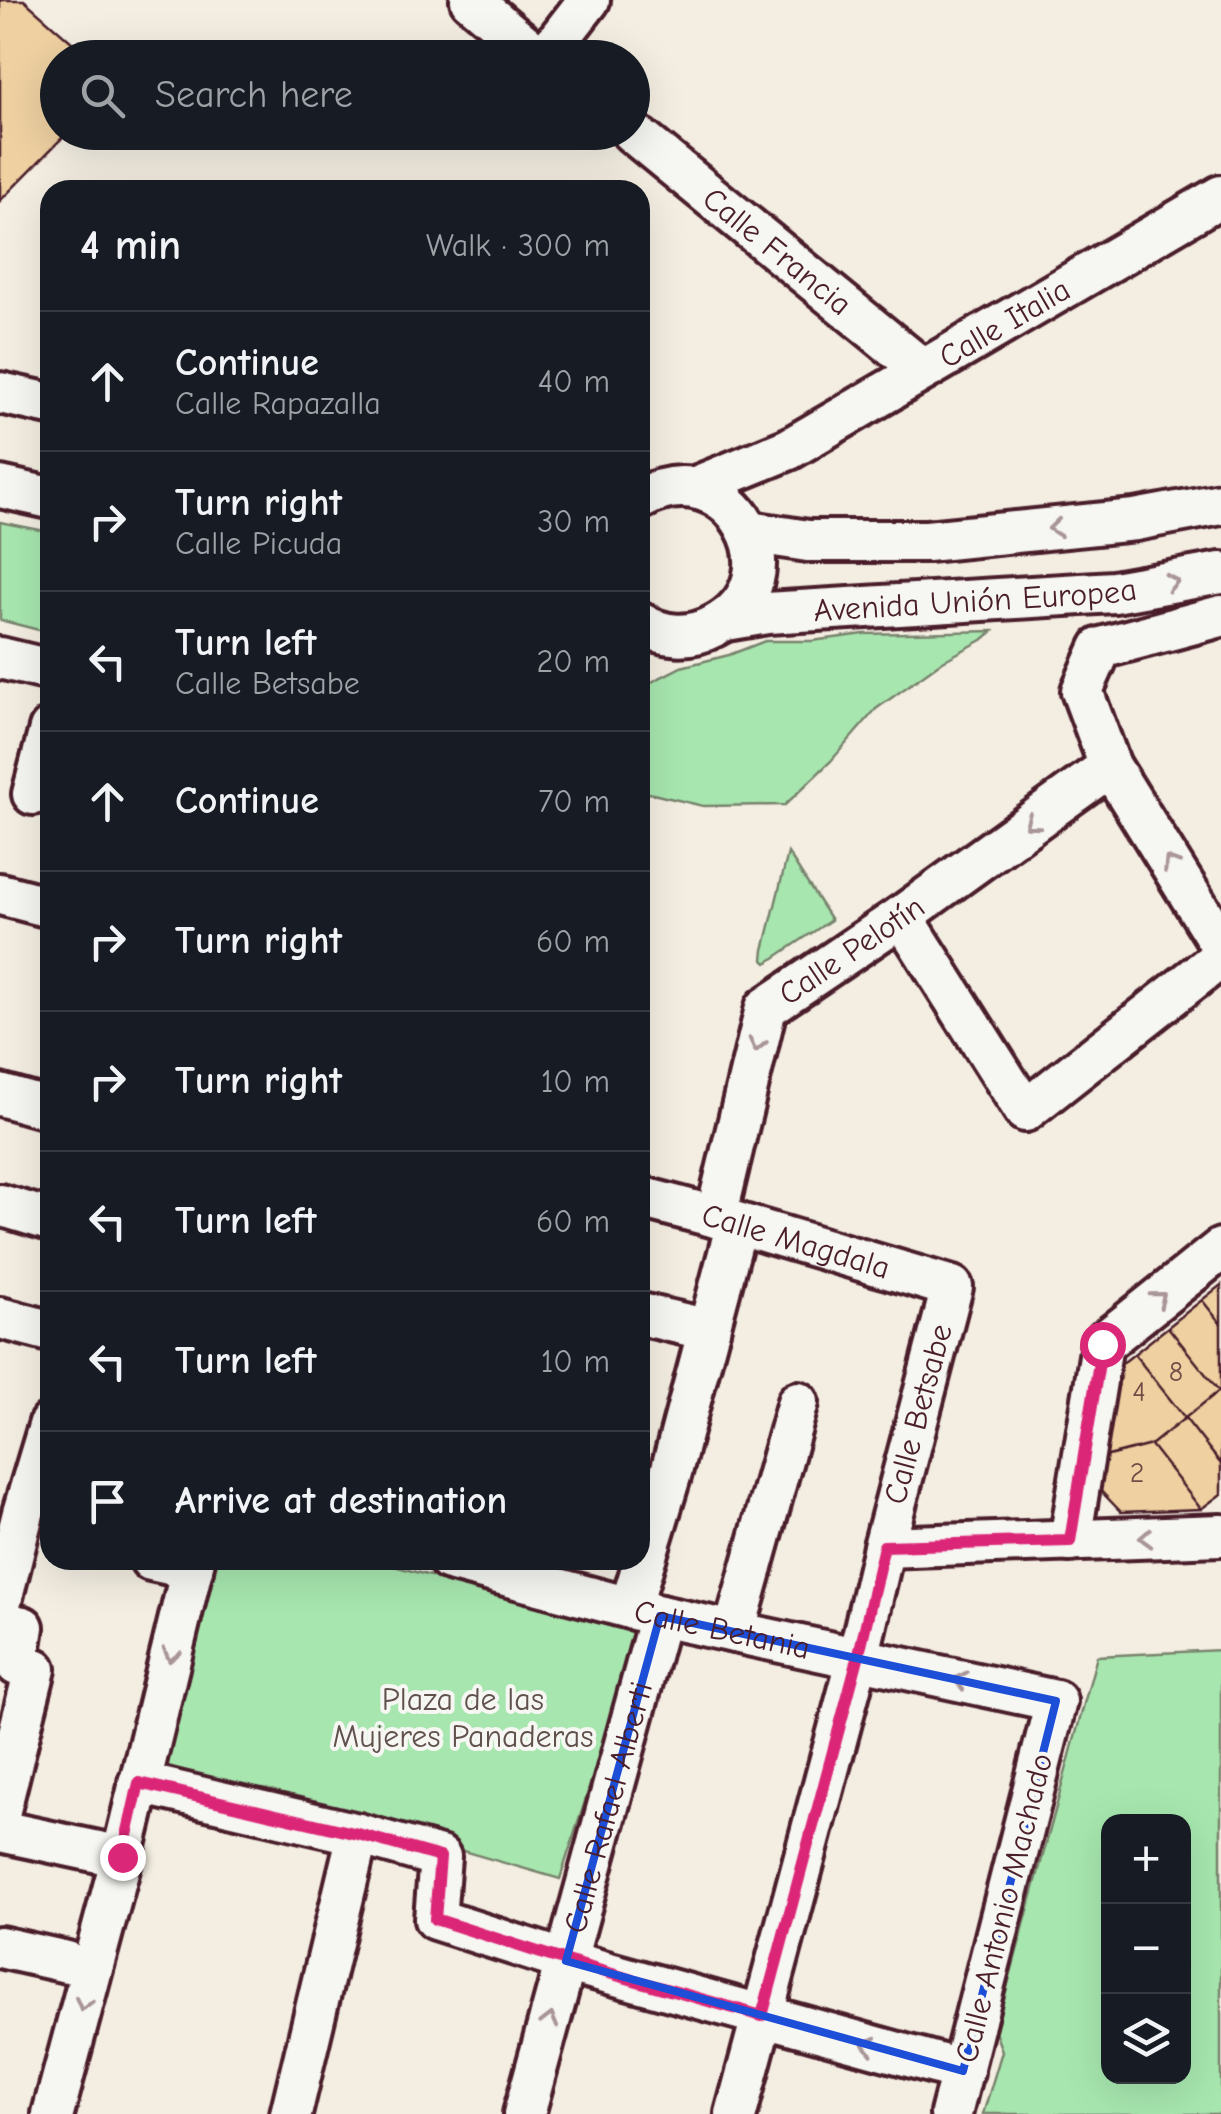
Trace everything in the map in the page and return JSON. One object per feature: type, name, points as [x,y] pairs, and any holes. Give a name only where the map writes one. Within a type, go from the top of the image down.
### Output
[{"type":"street","points":[[471,0],[520,40]]},
{"type":"street","points":[[557,40],[589,0]]},
{"type":"street","name":"Calle Francia","points":[[650,147],[923,370]]},
{"type":"street","name":"Calle Italia","points":[[650,493],[674,486],[696,487],[789,449],[1221,196]]},
{"type":"street","points":[[0,394],[40,402]]},
{"type":"street","name":"Calle Italia","points":[[743,521],[789,449]]},
{"type":"street","points":[[0,487],[40,496]]},
{"type":"street","points":[[696,487],[716,495],[743,521],[756,562],[746,597],[726,620]]},
{"type":"street","name":"Avenida Unión Europea","points":[[743,521],[808,541],[927,541],[1135,520],[1221,504]]},
{"type":"street","name":"Avenida Unión Europea","points":[[650,650],[726,620],[766,614],[1114,592],[1221,573]]},
{"type":"street","points":[[1221,616],[1100,648],[1082,691],[1110,766],[1221,946]]},
{"type":"street","points":[[650,628],[678,636]]},
{"type":"street","points":[[0,658],[40,668]]},
{"type":"street","points":[[28,792],[40,758]]},
{"type":"street","name":"Calle Pelotín","points":[[655,1472],[708,1330],[766,1008],[902,916],[1110,766]]},
{"type":"street","points":[[2,901],[40,906]]},
{"type":"street","points":[[902,916],[1025,1111],[1221,957]]},
{"type":"street","points":[[0,1096],[40,1106]]},
{"type":"street","name":"Calle Magdala","points":[[650,1201],[952,1287]]},
{"type":"street","points":[[0,1206],[40,1217]]},
{"type":"street","points":[[1070,1541],[1102,1344],[1221,1248]]},
{"type":"street","name":"Calle Betsabe","points":[[736,2114],[952,1287]]},
{"type":"street","points":[[650,1316],[708,1330]]},
{"type":"street","points":[[0,1318],[40,1328]]},
{"type":"street","points":[[734,1632],[798,1402]]},
{"type":"street","name":"Calle Rafael Alberti","points":[[650,1542],[655,1472]]},
{"type":"street","points":[[0,1605],[34,1535],[40,1493]]},
{"type":"street","points":[[884,1546],[1218,1533]]},
{"type":"street","points":[[53,2114],[122,1857],[192,1570]]},
{"type":"street","name":"Calle Betania","points":[[487,1570],[645,1612],[1056,1701]]},
{"type":"street","name":"Calle Rafael Alberti","points":[[524,2114],[566,1961],[645,1612],[648,1570]]},
{"type":"street","points":[[0,1622],[24,1627],[17,1665],[35,1670],[0,1810]]},
{"type":"street","name":"Calle Antonio Machado","points":[[951,2114],[1056,1701]]},
{"type":"street","points":[[139,1783],[440,1857],[435,1919],[566,1961],[963,2070]]},
{"type":"street","points":[[0,1831],[122,1857]]},
{"type":"street","points":[[291,2114],[358,1834]]},
{"type":"street","points":[[0,1948],[67,1962]]},
{"type":"highlighted area","points":[[660,1616],[1056,1701],[963,2071],[566,1961]]},
{"type":"green space","points":[[0,522],[40,530],[40,630],[0,620]]},
{"type":"green space","points":[[993,631],[876,709],[831,761],[785,805],[703,806],[650,793],[650,683],[681,667],[765,641],[812,641],[864,634]]},
{"type":"green space","points":[[788,853],[831,920],[767,963],[764,950]]},
{"type":"green space","name":"Plaza de las Mujeres Panaderas","points":[[208,1570],[409,1570],[639,1633],[560,1879],[165,1765]]},
{"type":"green space","points":[[1221,1650],[1221,2114],[983,2114],[1002,2051],[995,2032],[1097,1656]]},
{"type":"building","points":[[0,0],[24,0],[70,40],[40,40],[40,150],[50,150],[0,201]]},
{"type":"building","points":[[1221,1285],[1221,1324],[1202,1300]]},
{"type":"building","points":[[1202,1300],[1221,1324],[1219,1391],[1168,1327]]},
{"type":"building","points":[[1168,1327],[1219,1391],[1185,1418],[1134,1354]]},
{"type":"building","points":[[1134,1354],[1185,1418],[1151,1445],[1104,1457],[1119,1366]]},
{"type":"building","points":[[1219,1391],[1221,1394],[1221,1464],[1185,1418]]},
{"type":"building","points":[[1185,1418],[1221,1464],[1221,1494],[1201,1509],[1151,1445]]},
{"type":"building","points":[[1151,1445],[1201,1509],[1121,1512],[1098,1488],[1104,1457]]},
{"type":"route","points":[[122,1857],[139,1783],[358,1834],[440,1857],[435,1919],[566,1961],[762,2016],[884,1546],[1070,1541],[1102,1344]]}]
